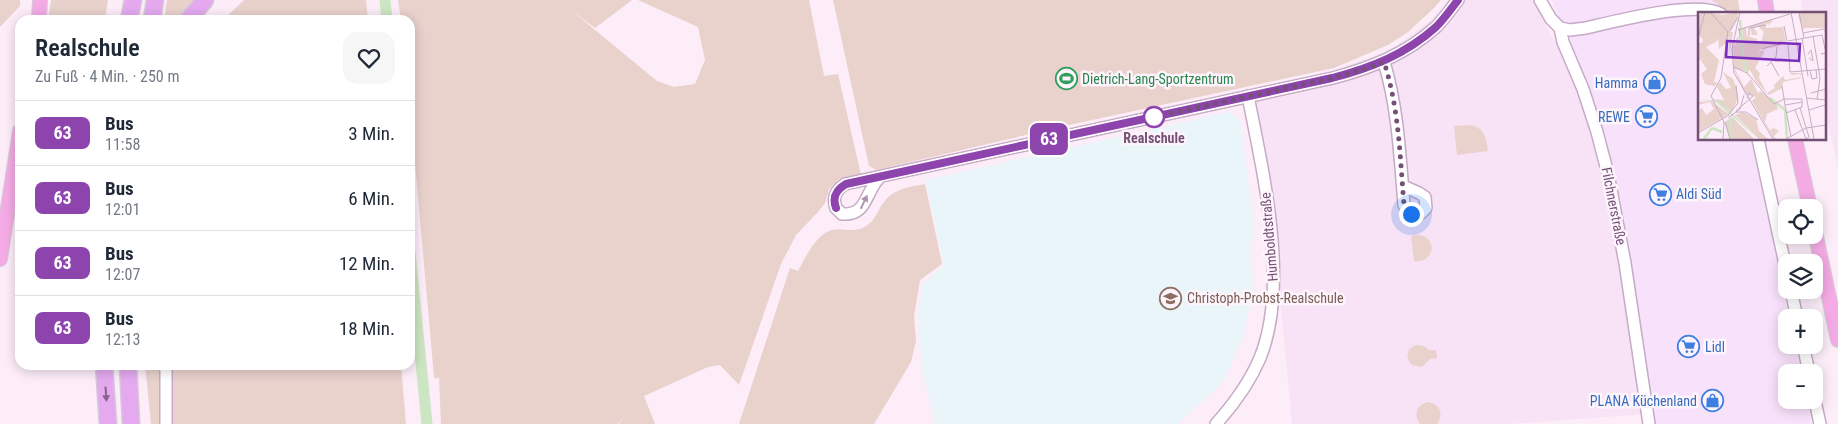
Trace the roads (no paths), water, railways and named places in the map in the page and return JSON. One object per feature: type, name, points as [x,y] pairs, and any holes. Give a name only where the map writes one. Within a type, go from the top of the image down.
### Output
[{"type":"highway","points":[[130,15],[133,0]]},
{"type":"highway","points":[[153,15],[155,0]]},
{"type":"highway","points":[[192,15],[205,0]]},
{"type":"highway","points":[[104,370],[108,424]]},
{"type":"highway","points":[[128,370],[131,424]]},
{"type":"main road","points":[[39,15],[40,0]]},
{"type":"main road","points":[[1795,140],[1808,199]]},
{"type":"main road","points":[[0,259],[15,163]]},
{"type":"main road","points":[[1818,244],[1838,340]]},
{"type":"street","points":[[880,177],[1362,70],[1384,62],[1409,48],[1437,26],[1458,0]]},
{"type":"street","name":"Filchnerstraße","points":[[1540,0],[1554,23],[1560,28],[1563,42],[1583,89],[1608,174],[1627,272],[1649,424]]},
{"type":"street","points":[[1560,28],[1570,30],[1586,28],[1689,5],[1709,8],[1717,12]]},
{"type":"street","points":[[1384,62],[1390,80],[1395,112],[1403,186]]},
{"type":"street","name":"Humboldtstraße","points":[[1216,424],[1240,396],[1251,377],[1264,346],[1272,310],[1273,272],[1270,226],[1248,96]]},
{"type":"street","points":[[1758,140],[1783,254]]},
{"type":"street","points":[[166,370],[166,424]]},
{"type":"street","points":[[1817,409],[1820,424]]},
{"type":"waterway","points":[[385,0],[386,15]]},
{"type":"waterway","points":[[415,303],[427,424]]},
{"type":"place","name":"Dietrich-Lang-Sportzentrum","points":[[1066,79]]},
{"type":"place","name":"Hamma","points":[[1654,83]]},
{"type":"place","name":"Realschule","points":[[1154,117]]},
{"type":"place","name":"REWE","points":[[1646,117]]},
{"type":"place","name":"Aldi Süd","points":[[1660,194]]},
{"type":"place","name":"Christoph-Probst-Realschule","points":[[1171,298]]},
{"type":"place","name":"Lidl","points":[[1689,347]]},
{"type":"place","name":"PLANA Küchenland","points":[[1713,401]]}]
